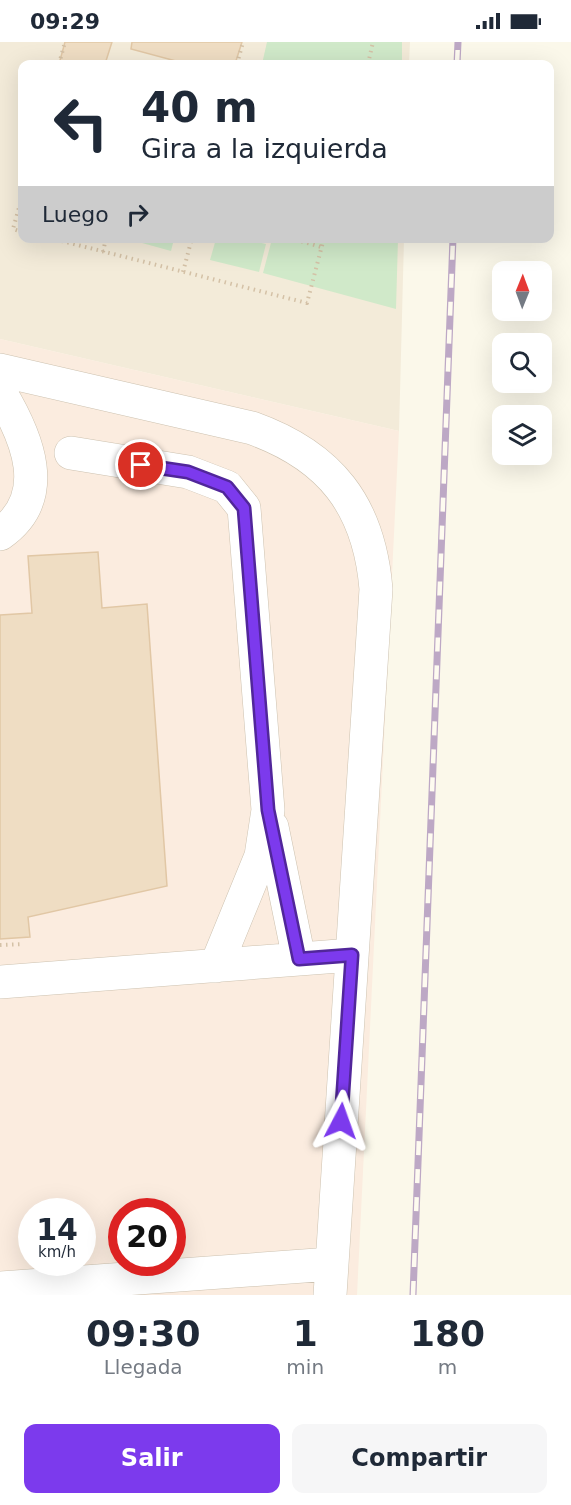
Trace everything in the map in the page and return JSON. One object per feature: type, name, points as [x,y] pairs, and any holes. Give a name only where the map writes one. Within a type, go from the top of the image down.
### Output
[{"type":"lane","points":[[0,370],[252,428],[278,437],[303,451],[324,469],[343,490],[353,506],[367,537],[374,563],[376,589],[330,1279],[0,1288]]},
{"type":"lane","points":[[0,392],[13,413],[27,450],[32,476],[30,494],[23,510],[16,520],[0,534]]},
{"type":"lane","points":[[71,453],[188,472],[227,487],[244,508],[268,810],[299,959]]},
{"type":"lane","points":[[216,966],[261,856],[268,810]]},
{"type":"lane","points":[[0,982],[352,955]]},
{"type":"path","points":[[60,60],[65,42]]},
{"type":"path","points":[[238,60],[243,42]]},
{"type":"path","points":[[369,60],[374,42]]},
{"type":"path","points":[[18,211],[13,229],[18,231]]},
{"type":"path","points":[[69,243],[307,303],[322,243]]},
{"type":"path","points":[[103,252],[105,243]]},
{"type":"path","points":[[183,272],[191,243]]},
{"type":"path","points":[[307,243],[321,247]]},
{"type":"path","points":[[0,945],[23,944]]},
{"type":"shaded area","points":[[0,42],[410,42],[409,60],[18,60],[18,243],[404,243],[399,431],[0,339]]},
{"type":"shaded area","points":[[0,339],[399,431],[357,1295],[0,1295]]},
{"type":"green space","points":[[267,42],[402,42],[402,60],[263,60]]},
{"type":"green space","points":[[142,243],[173,243],[171,251]]},
{"type":"green space","points":[[215,243],[266,244],[259,272],[210,260]]},
{"type":"green space","points":[[271,243],[398,243],[396,309],[263,273]]},
{"type":"building","points":[[65,42],[112,42],[106,60],[60,60]]},
{"type":"building","points":[[132,42],[242,42],[236,60],[172,60],[131,49]]},
{"type":"building","points":[[98,552],[102,608],[147,604],[167,886],[28,917],[30,937],[0,939],[0,615],[32,613],[28,556]]},
{"type":"railway","points":[[457,60],[458,42]]},
{"type":"railway","points":[[413,1295],[453,243]]},
{"type":"route","points":[[141,465],[188,472],[227,487],[244,508],[268,810],[299,959],[352,955],[341,1121]]}]
